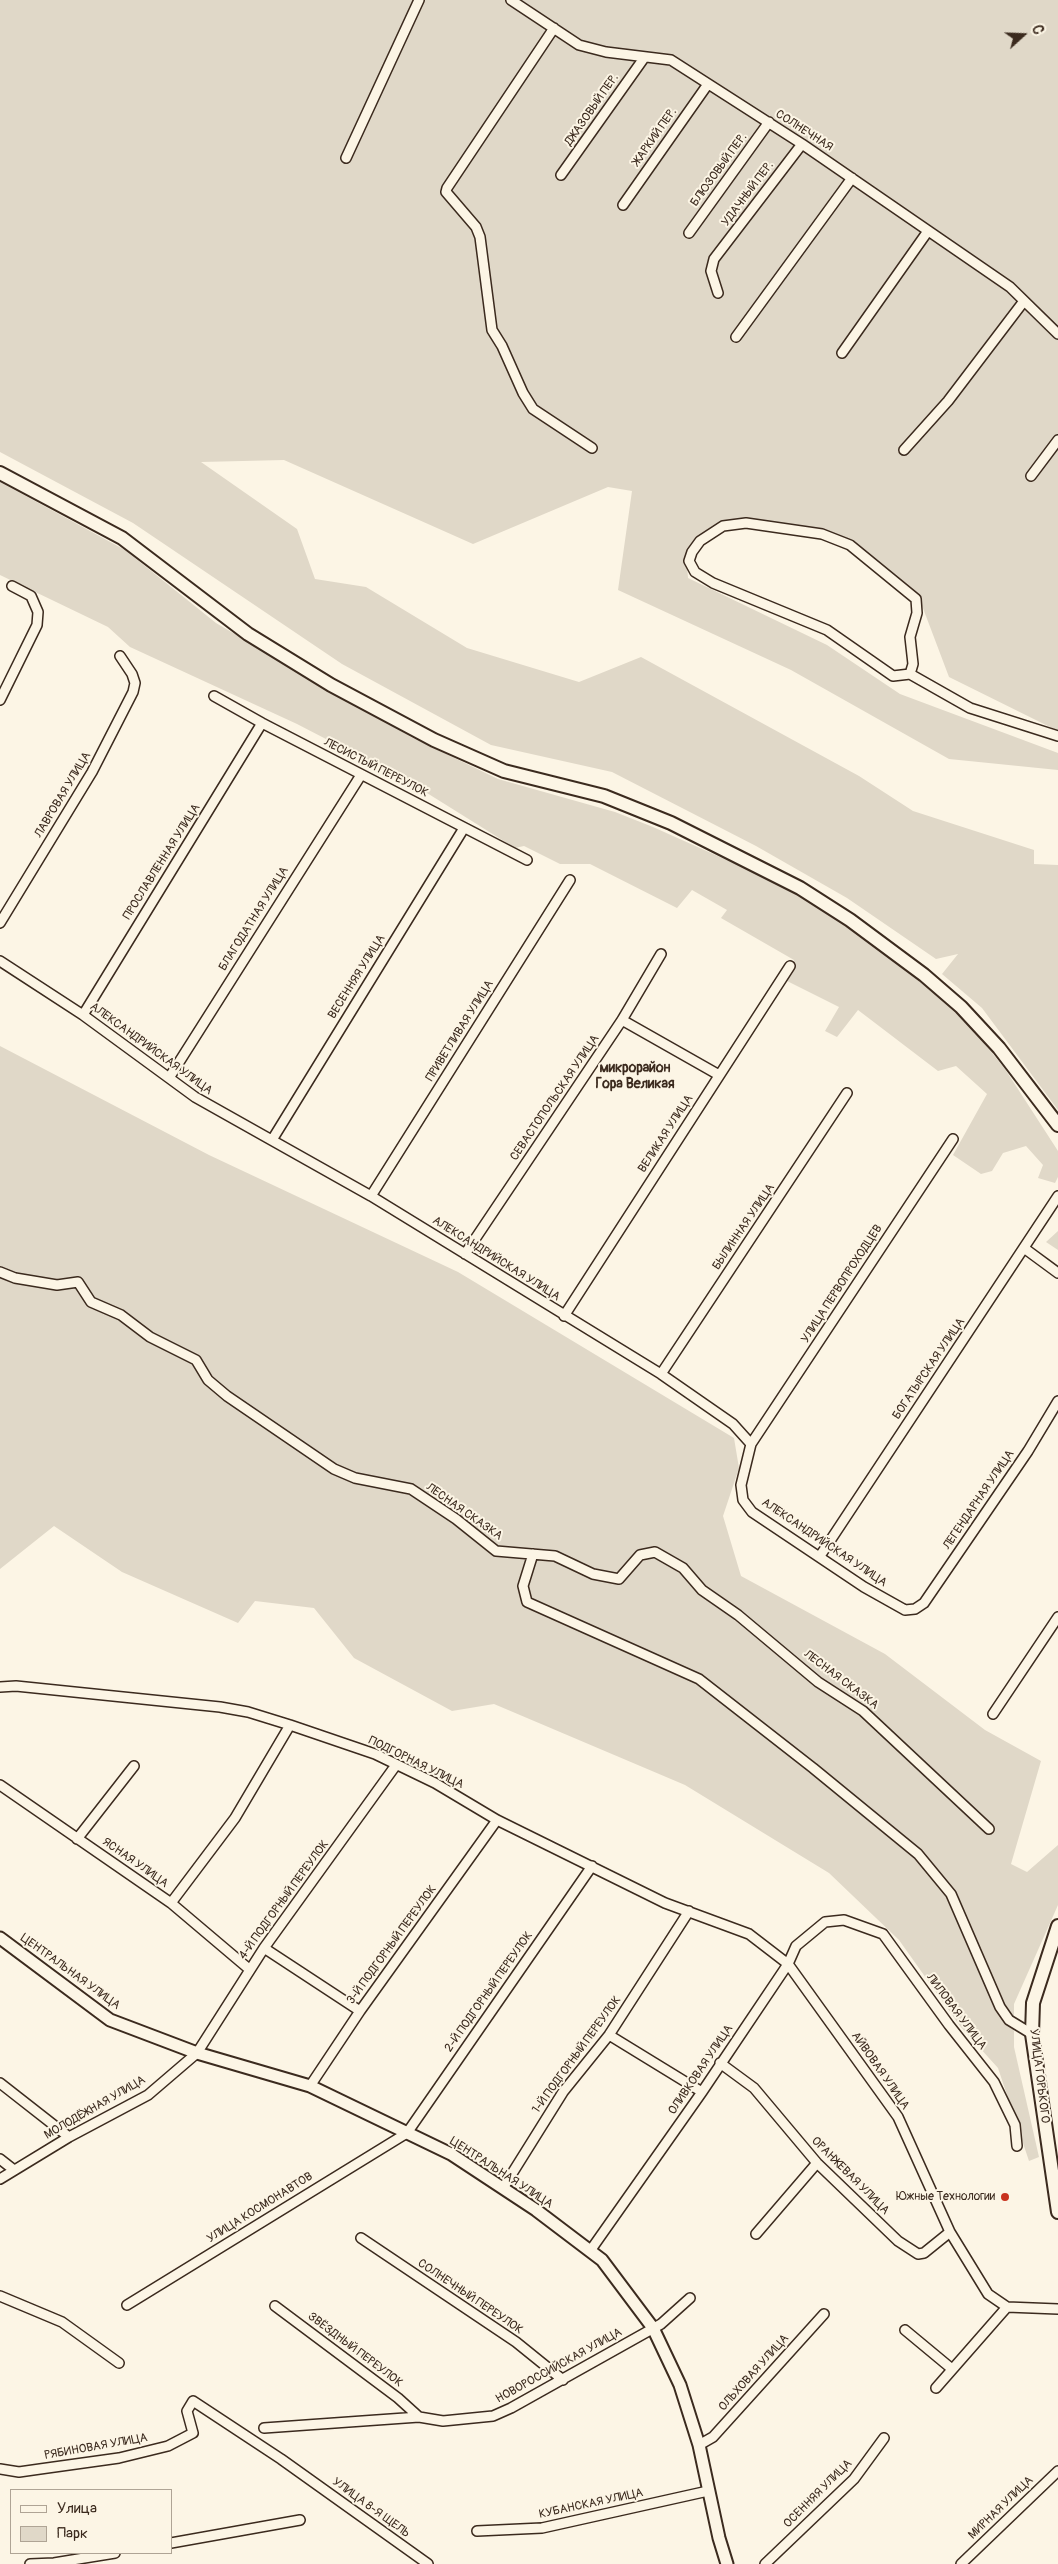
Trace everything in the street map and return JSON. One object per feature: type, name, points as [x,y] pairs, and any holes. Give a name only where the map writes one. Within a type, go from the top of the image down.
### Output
[{"type":"main road","points":[[0,473],[122,538],[248,634],[331,685],[434,740],[504,770],[604,796],[671,823],[800,888],[850,920],[924,975],[961,1007],[999,1048],[1058,1125]]},
{"type":"main road","name":"УЛИЦА ГОРЬКОГО","points":[[1058,1926],[1033,2003],[1032,2034],[1058,2212]]},
{"type":"street","points":[[346,158],[419,0]]},
{"type":"street","name":"СОЛНЕЧНАЯ","points":[[511,0],[579,45],[606,52],[671,60],[802,144],[1010,287],[1058,334]]},
{"type":"street","points":[[554,28],[446,192],[476,227],[480,237],[492,330],[502,346],[523,394],[533,408],[592,448]]},
{"type":"street","name":"ДЖАЗОВЫЙ ПЕР.","points":[[561,175],[644,58]]},
{"type":"street","name":"ЖАРКИЙ ПЕР.","points":[[623,205],[708,84]]},
{"type":"street","name":"БЛЮЗОВЫЙ ПЕР.","points":[[689,233],[769,122]]},
{"type":"street","name":"УДАЧНЫЙ ПЕР.","points":[[718,293],[711,270],[714,259],[802,144]]},
{"type":"street","points":[[736,337],[852,178]]},
{"type":"street","points":[[842,353],[928,230]]},
{"type":"street","points":[[904,450],[948,401],[1024,301]]},
{"type":"street","points":[[1031,476],[1058,440]]},
{"type":"street","points":[[910,674],[913,664],[910,637],[917,613],[916,599],[850,545],[822,534],[746,523],[723,526],[700,541],[692,552],[689,561],[695,572],[713,583],[827,630],[893,676],[910,674],[970,708],[1058,736]]},
{"type":"street","points":[[0,700],[38,625],[38,612],[31,596],[12,586]]},
{"type":"street","name":"ЛАВРОВАЯ УЛИЦА","points":[[0,923],[92,772],[133,692],[135,683],[132,674],[120,656]]},
{"type":"street","name":"ЛЕСИСТЫЙ ПЕРЕУЛОК","points":[[214,696],[262,723],[527,860]]},
{"type":"street","name":"ПРОСЛАВЛЕННАЯ УЛИЦА","points":[[83,1015],[262,723]]},
{"type":"street","name":"БЛАГОДАТНАЯ УЛИЦА","points":[[169,1078],[361,774]]},
{"type":"street","name":"ВЕСЕННЯЯ УЛИЦА","points":[[272,1140],[464,828]]},
{"type":"street","name":"ПРИВЕТЛИВАЯ УЛИЦА","points":[[371,1196],[570,880]]},
{"type":"street","name":"СЕВАСТОПОЛЬСКАЯ УЛИЦА","points":[[465,1254],[622,1020],[661,954]]},
{"type":"street","name":"АЛЕКСАНДРИЙСКАЯ УЛИЦА","points":[[0,961],[83,1015],[195,1097],[371,1196],[661,1374],[733,1424],[751,1444],[741,1485],[743,1500],[752,1512],[864,1587],[905,1610],[915,1609]]},
{"type":"street","name":"ВЕЛИКАЯ УЛИЦА","points":[[564,1316],[790,966]]},
{"type":"street","points":[[622,1020],[719,1075]]},
{"type":"street","name":"БЫЛИННАЯ УЛИЦА","points":[[661,1374],[847,1093]]},
{"type":"street","name":"УЛИЦА ПЕРВОПРОХОДЦЕВ","points":[[751,1444],[953,1139]]},
{"type":"street","name":"БОГАТЫРСКАЯ УЛИЦА","points":[[820,1556],[1058,1196]]},
{"type":"street","points":[[1024,1248],[1058,1273]]},
{"type":"street","name":"ЛЕСНАЯ СКАЗКА","points":[[0,1272],[15,1278],[57,1285],[78,1282],[91,1302],[122,1315],[150,1337],[196,1360],[208,1380],[227,1396],[334,1469],[355,1478],[411,1490],[456,1519],[496,1551],[554,1556],[593,1574],[619,1579],[640,1555],[655,1552],[683,1568],[702,1590],[738,1615],[818,1682],[863,1710],[989,1829]]},
{"type":"street","name":"ЛЕГЕНДАРНАЯ УЛИЦА","points":[[915,1609],[924,1603],[930,1595],[1028,1451],[1058,1401]]},
{"type":"street","points":[[533,1554],[523,1586],[527,1602],[699,1679],[813,1768],[918,1854],[951,1894],[1000,2007],[1008,2020],[1032,2034]]},
{"type":"street","points":[[993,1714],[1058,1617]]},
{"type":"street","name":"ПОДГОРНАЯ УЛИЦА","points":[[0,1687],[16,1686],[220,1707],[248,1712],[375,1754],[435,1783],[497,1820],[665,1903],[749,1934],[788,1964]]},
{"type":"street","points":[[171,1903],[235,1818],[290,1726]]},
{"type":"street","name":"4-Й ПОДГОРНЫЙ ПЕРЕУЛОК","points":[[197,2053],[249,1969],[396,1765]]},
{"type":"street","points":[[77,1839],[134,1766]]},
{"type":"street","name":"ЯСНАЯ УЛИЦА","points":[[0,1785],[171,1903],[249,1969]]},
{"type":"street","name":"3-Й ПОДГОРНЫЙ ПЕРЕУЛОК","points":[[310,2086],[360,2011],[497,1820]]},
{"type":"street","name":"2-Й ПОДГОРНЫЙ ПЕРЕУЛОК","points":[[407,2133],[592,1866]]},
{"type":"street","name":"1-Й ПОДГОРНЫЙ ПЕРЕУЛОК","points":[[503,2188],[563,2092],[609,2035],[689,1911]]},
{"type":"street","name":"ОЛИВКОВАЯ УЛИЦА","points":[[590,2251],[702,2092],[788,1964],[796,1946],[825,1922],[844,1920]]},
{"type":"street","name":"ЛИЛОВАЯ УЛИЦА","points":[[844,1920],[883,1934],[949,2025],[994,2082],[1015,2124],[1017,2146]]},
{"type":"street","name":"ЦЕНТРАЛЬНАЯ УЛИЦА","points":[[0,1938],[110,2020],[197,2053],[310,2086],[451,2154],[503,2188],[602,2260],[653,2328],[680,2385],[700,2445],[708,2491],[727,2564]]},
{"type":"street","points":[[264,1948],[360,2011]]},
{"type":"street","name":"АЙВОВАЯ УЛИЦА","points":[[788,1964],[898,2116],[950,2232],[988,2294],[1008,2308]]},
{"type":"street","points":[[609,2035],[702,2092]]},
{"type":"street","name":"МОЛОДЁЖНАЯ УЛИЦА","points":[[0,2179],[69,2137],[148,2095],[197,2053]]},
{"type":"street","name":"ОРАНЖЕВАЯ УЛИЦА","points":[[720,2063],[754,2088],[817,2163],[898,2241],[918,2254],[924,2253],[950,2232]]},
{"type":"street","points":[[0,2083],[69,2137]]},
{"type":"street","name":"УЛИЦА КОСМОНАВТОВ","points":[[127,2305],[407,2133]]},
{"type":"street","points":[[0,2159],[14,2170]]},
{"type":"street","points":[[756,2234],[817,2163]]},
{"type":"street","name":"СОЛНЕЧНЫЙ ПЕРЕУЛОК","points":[[361,2238],[516,2342],[562,2380]]},
{"type":"street","points":[[0,2296],[62,2322],[119,2363]]},
{"type":"street","name":"НОВОРОССИЙСКАЯ УЛИЦА","points":[[264,2428],[419,2417],[443,2421],[493,2416],[562,2380],[661,2324],[690,2298]]},
{"type":"street","name":"ЗВЁЗДНЫЙ ПЕРЕУЛОК","points":[[275,2306],[398,2398],[419,2417]]},
{"type":"street","points":[[936,2388],[1008,2308],[1058,2309]]},
{"type":"street","name":"ОЛЬХОВАЯ УЛИЦА","points":[[700,2445],[713,2437],[824,2314]]},
{"type":"street","points":[[905,2330],[952,2369]]},
{"type":"street","name":"РЯБИНОВАЯ УЛИЦА","points":[[0,2470],[19,2472],[40,2470],[119,2458],[168,2446],[193,2433],[187,2411],[193,2401],[216,2415]]},
{"type":"street","name":"УЛИЦА 8-Я ЩЕЛЬ","points":[[216,2415],[300,2472],[428,2564]]},
{"type":"street","name":"ОСЕННЯЯ УЛИЦА","points":[[765,2564],[854,2479],[884,2438]]},
{"type":"street","name":"МИРНАЯ УЛИЦА","points":[[961,2564],[1058,2471]]},
{"type":"street","name":"КУБАНСКАЯ УЛИЦА","points":[[477,2531],[542,2528],[708,2491]]},
{"type":"street","points":[[172,2543],[300,2520]]},
{"type":"street","points":[[30,2564],[54,2563],[108,2554]]},
{"type":"green space","points":[[0,0],[1058,0],[1058,731],[949,677],[918,595],[823,532],[729,527],[686,552],[688,578],[827,645],[900,694],[1058,753],[1058,770],[949,759],[791,670],[618,590],[632,491],[608,487],[473,544],[284,460],[201,462],[297,529],[315,579],[366,587],[467,648],[579,682],[641,657],[859,776],[913,811],[1034,850],[1034,864],[1058,865],[1058,1110],[982,1008],[942,974],[958,954],[936,959],[847,898],[756,846],[612,772],[491,745],[342,664],[133,523],[0,452]]},
{"type":"green space","points":[[0,482],[125,550],[216,623],[411,737],[498,779],[615,812],[653,827],[769,879],[833,915],[928,988],[971,1027],[1005,1069],[1058,1151],[1058,1177],[1055,1183],[1038,1178],[1043,1165],[1026,1146],[1003,1153],[992,1171],[981,1174],[953,1155],[987,1094],[956,1066],[938,1071],[858,1010],[837,1037],[825,1031],[839,1007],[787,981],[794,960],[721,918],[727,910],[692,890],[677,908],[590,864],[560,864],[524,846],[515,848],[411,783],[297,724],[130,647],[108,627],[0,575]]},
{"type":"green space","points":[[0,1046],[209,1155],[458,1272],[734,1438],[739,1468],[723,1516],[741,1576],[885,1654],[985,1730],[1041,1761],[1011,1864],[1027,1872],[1058,1845],[1058,1905],[1014,2004],[1014,2047],[1039,2157],[1029,2161],[998,2068],[960,2026],[899,1940],[829,1873],[685,1785],[494,1704],[452,1711],[354,1658],[314,1608],[255,1601],[238,1623],[122,1572],[54,1526],[0,1569]]},
{"type":"green space","points":[[1058,1231],[1058,1250],[1046,1242]]},
{"type":"place","name":"Южные Технологии","points":[[1005,2197]]},
{"type":"district","name":"микрорайон Гора Великая","points":[[635,1076]]}]
